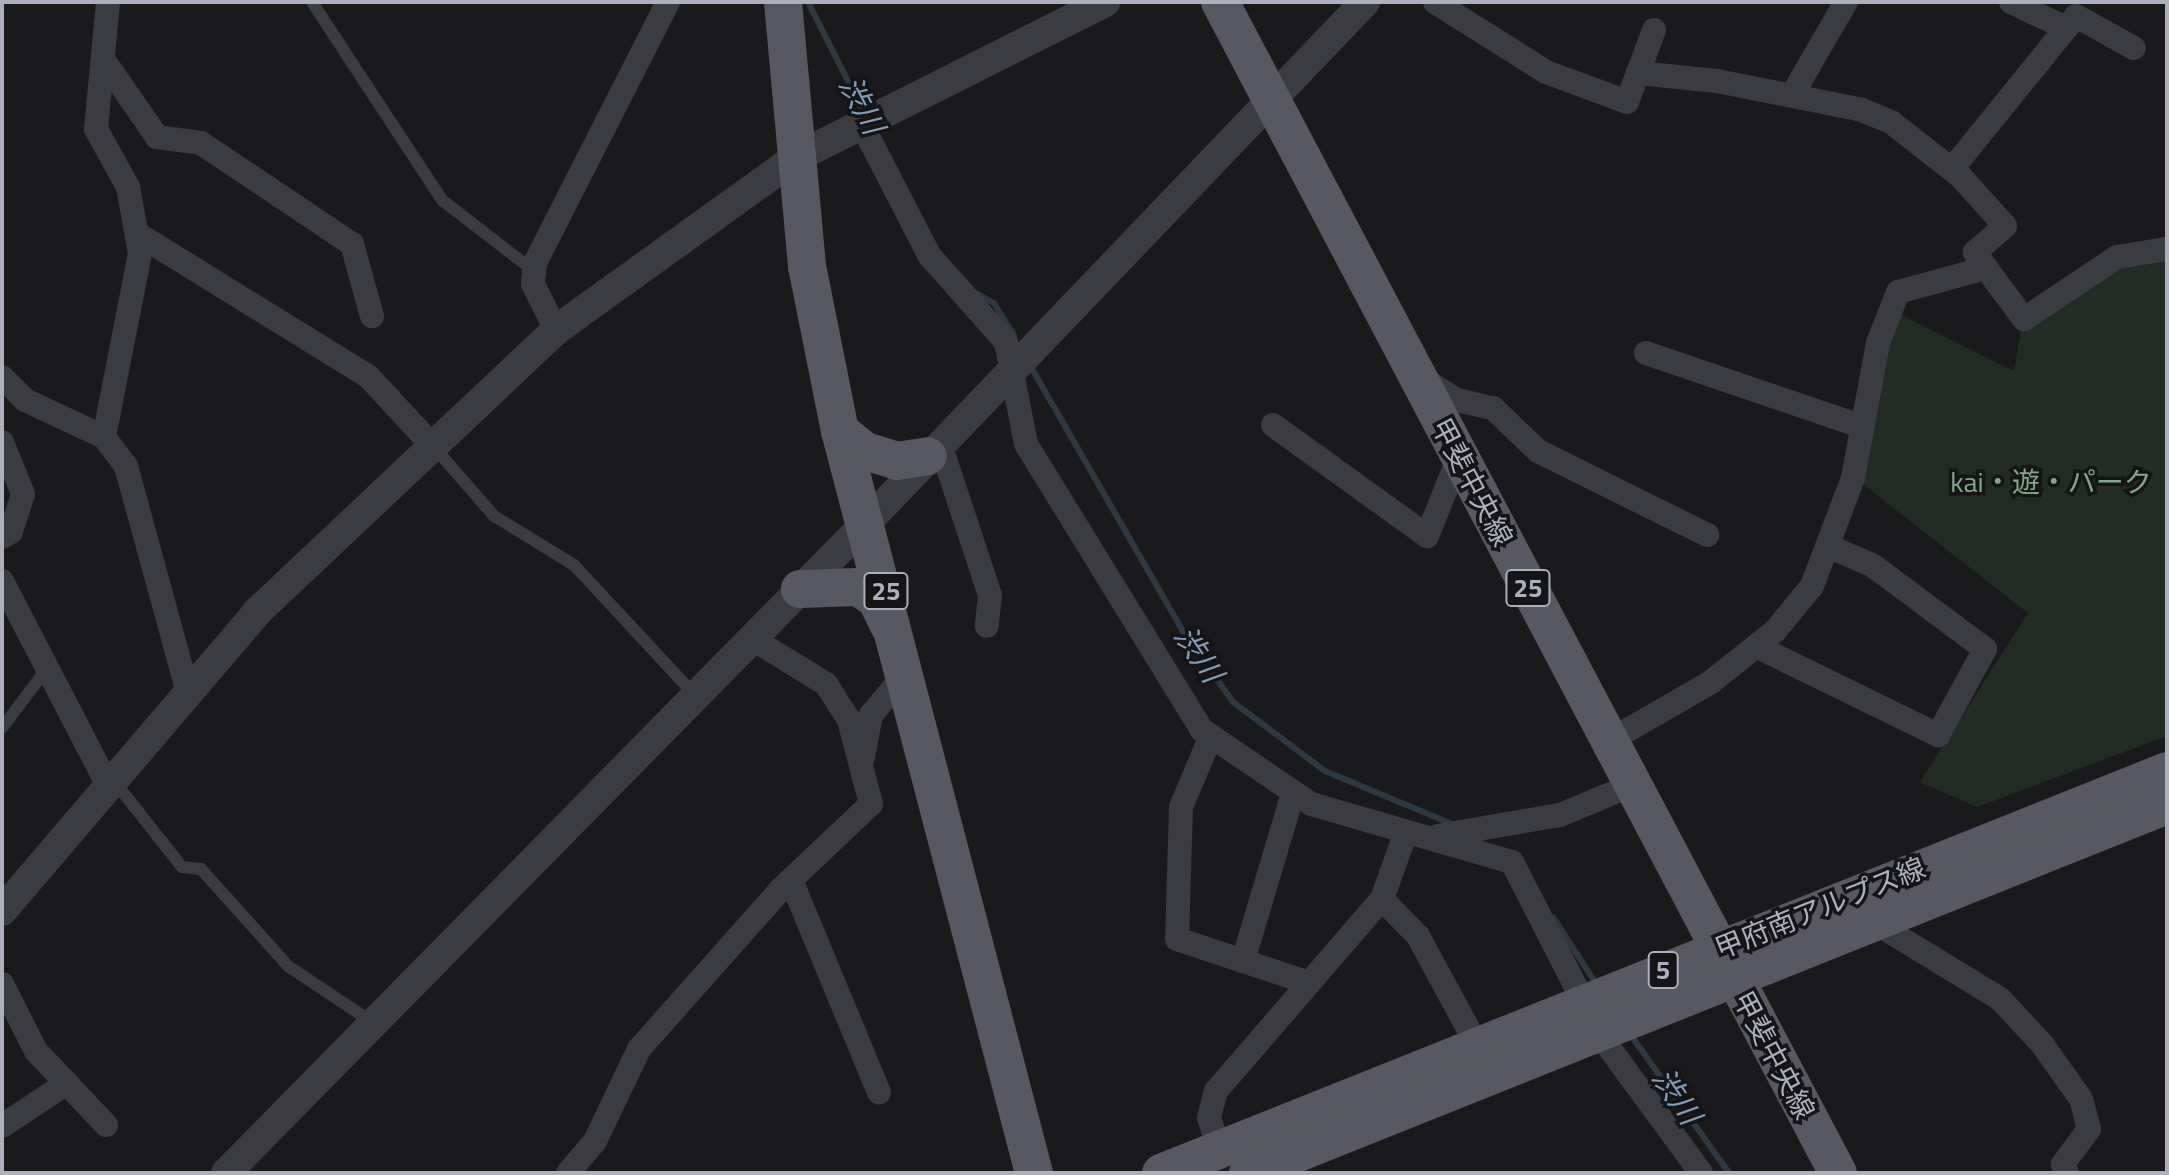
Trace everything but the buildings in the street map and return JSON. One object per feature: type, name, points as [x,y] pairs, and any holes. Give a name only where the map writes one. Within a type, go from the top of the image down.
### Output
[{"type":"main road","name":"25","points":[[783,2],[807,266],[840,431],[868,521],[1034,1173]]},
{"type":"main road","name":"甲斐中央線","points":[[1220,2],[1838,1173]]},
{"type":"main road","points":[[840,431],[865,451],[897,461],[934,450]]},
{"type":"main road","points":[[800,589],[858,587],[876,599],[903,661]]},
{"type":"main road","name":"甲府南アルプス線","points":[[1161,1173],[1233,1162],[1726,963],[2167,771]]},
{"type":"main road","name":"甲府南アルプス線","points":[[1726,963],[1874,922],[2167,805]]},
{"type":"main road","name":"甲府南アルプス線","points":[[1233,1162],[1478,1047],[1591,1017]]},
{"type":"street","points":[[104,437],[141,236],[128,187],[96,129],[108,2]]},
{"type":"street","points":[[556,330],[533,284],[534,271],[668,2]]},
{"type":"street","points":[[2,911],[257,612],[431,444],[556,330],[797,157],[1105,2]]},
{"type":"street","points":[[226,1173],[694,694],[868,521],[1365,2]]},
{"type":"street","points":[[1435,2],[1546,72],[1627,102],[1654,30]]},
{"type":"street","points":[[1792,95],[1846,2]]},
{"type":"street","points":[[2011,2],[2066,28]]},
{"type":"street","points":[[1952,169],[2076,16],[2134,48]]},
{"type":"street","points":[[103,59],[157,137],[201,143],[352,244],[372,316]]},
{"type":"street","points":[[1638,73],[1792,95],[1891,122],[1952,169],[2005,226],[1975,252],[2024,319],[2117,257],[2167,249]]},
{"type":"street","points":[[861,123],[929,255],[1006,342],[1026,444],[1085,546],[1116,581],[1188,711],[1211,736],[1293,793],[1521,870],[1591,1017],[1701,1173]]},
{"type":"street","points":[[141,236],[368,376],[431,444]]},
{"type":"street","points":[[1609,741],[1686,699],[1756,646],[1812,586],[1830,547],[1853,478],[1860,426],[1878,343],[1898,292],[1986,268]]},
{"type":"street","points":[[1646,353],[1860,426]]},
{"type":"street","points":[[1414,373],[1457,400],[1493,408],[1538,451],[1707,535]]},
{"type":"street","points":[[5,384],[25,400],[104,437],[143,507],[152,570],[188,693]]},
{"type":"street","points":[[1273,425],[1427,536],[1459,457]]},
{"type":"street","points":[[2,442],[23,494],[11,532],[2,537]]},
{"type":"street","points":[[934,450],[990,595],[987,626]]},
{"type":"street","points":[[1756,646],[1938,735],[1985,649],[1872,565],[1830,547]]},
{"type":"street","points":[[2,581],[45,671],[112,784]]},
{"type":"street","points":[[568,1173],[595,1141],[639,1049],[791,880],[871,804],[849,720],[826,684],[751,638]]},
{"type":"street","points":[[862,763],[871,715],[903,661]]},
{"type":"street","points":[[1211,736],[1181,807],[1173,917],[1177,939],[1309,983]]},
{"type":"street","points":[[1417,835],[1560,815],[1632,785]]},
{"type":"street","points":[[1243,961],[1293,793]]},
{"type":"street","points":[[1233,1162],[1209,1117],[1216,1091],[1382,899],[1417,835]]},
{"type":"street","points":[[791,880],[879,1092]]},
{"type":"street","points":[[1382,899],[1418,936],[1478,1047]]},
{"type":"street","points":[[1874,922],[2000,999],[2042,1044],[2081,1099],[2089,1129],[2063,1164],[2067,1173]]},
{"type":"street","points":[[2,984],[36,1051],[106,1125]]},
{"type":"street","points":[[2,1126],[67,1083]]},
{"type":"lane","points":[[312,2],[442,200],[534,271]]},
{"type":"lane","points":[[431,444],[494,516],[574,565],[694,694]]},
{"type":"lane","points":[[2,728],[45,671]]},
{"type":"lane","points":[[112,784],[182,867],[201,869],[288,966],[372,1022]]},
{"type":"green space","name":"kai・遊・パーク","points":[[2167,253],[2167,736],[1977,807],[1920,782],[2028,613],[1860,482],[1894,311],[2014,371],[2021,330],[2121,261]]},
{"type":"waterway","name":"渋川","points":[[808,2],[864,113]]},
{"type":"waterway","name":"渋川","points":[[974,292],[994,303],[1014,335]]},
{"type":"waterway","name":"渋川","points":[[1031,367],[1184,633],[1233,702],[1325,771],[1455,825]]},
{"type":"waterway","name":"渋川","points":[[1553,917],[1597,985]]},
{"type":"waterway","name":"渋川","points":[[1630,1034],[1729,1173]]}]
